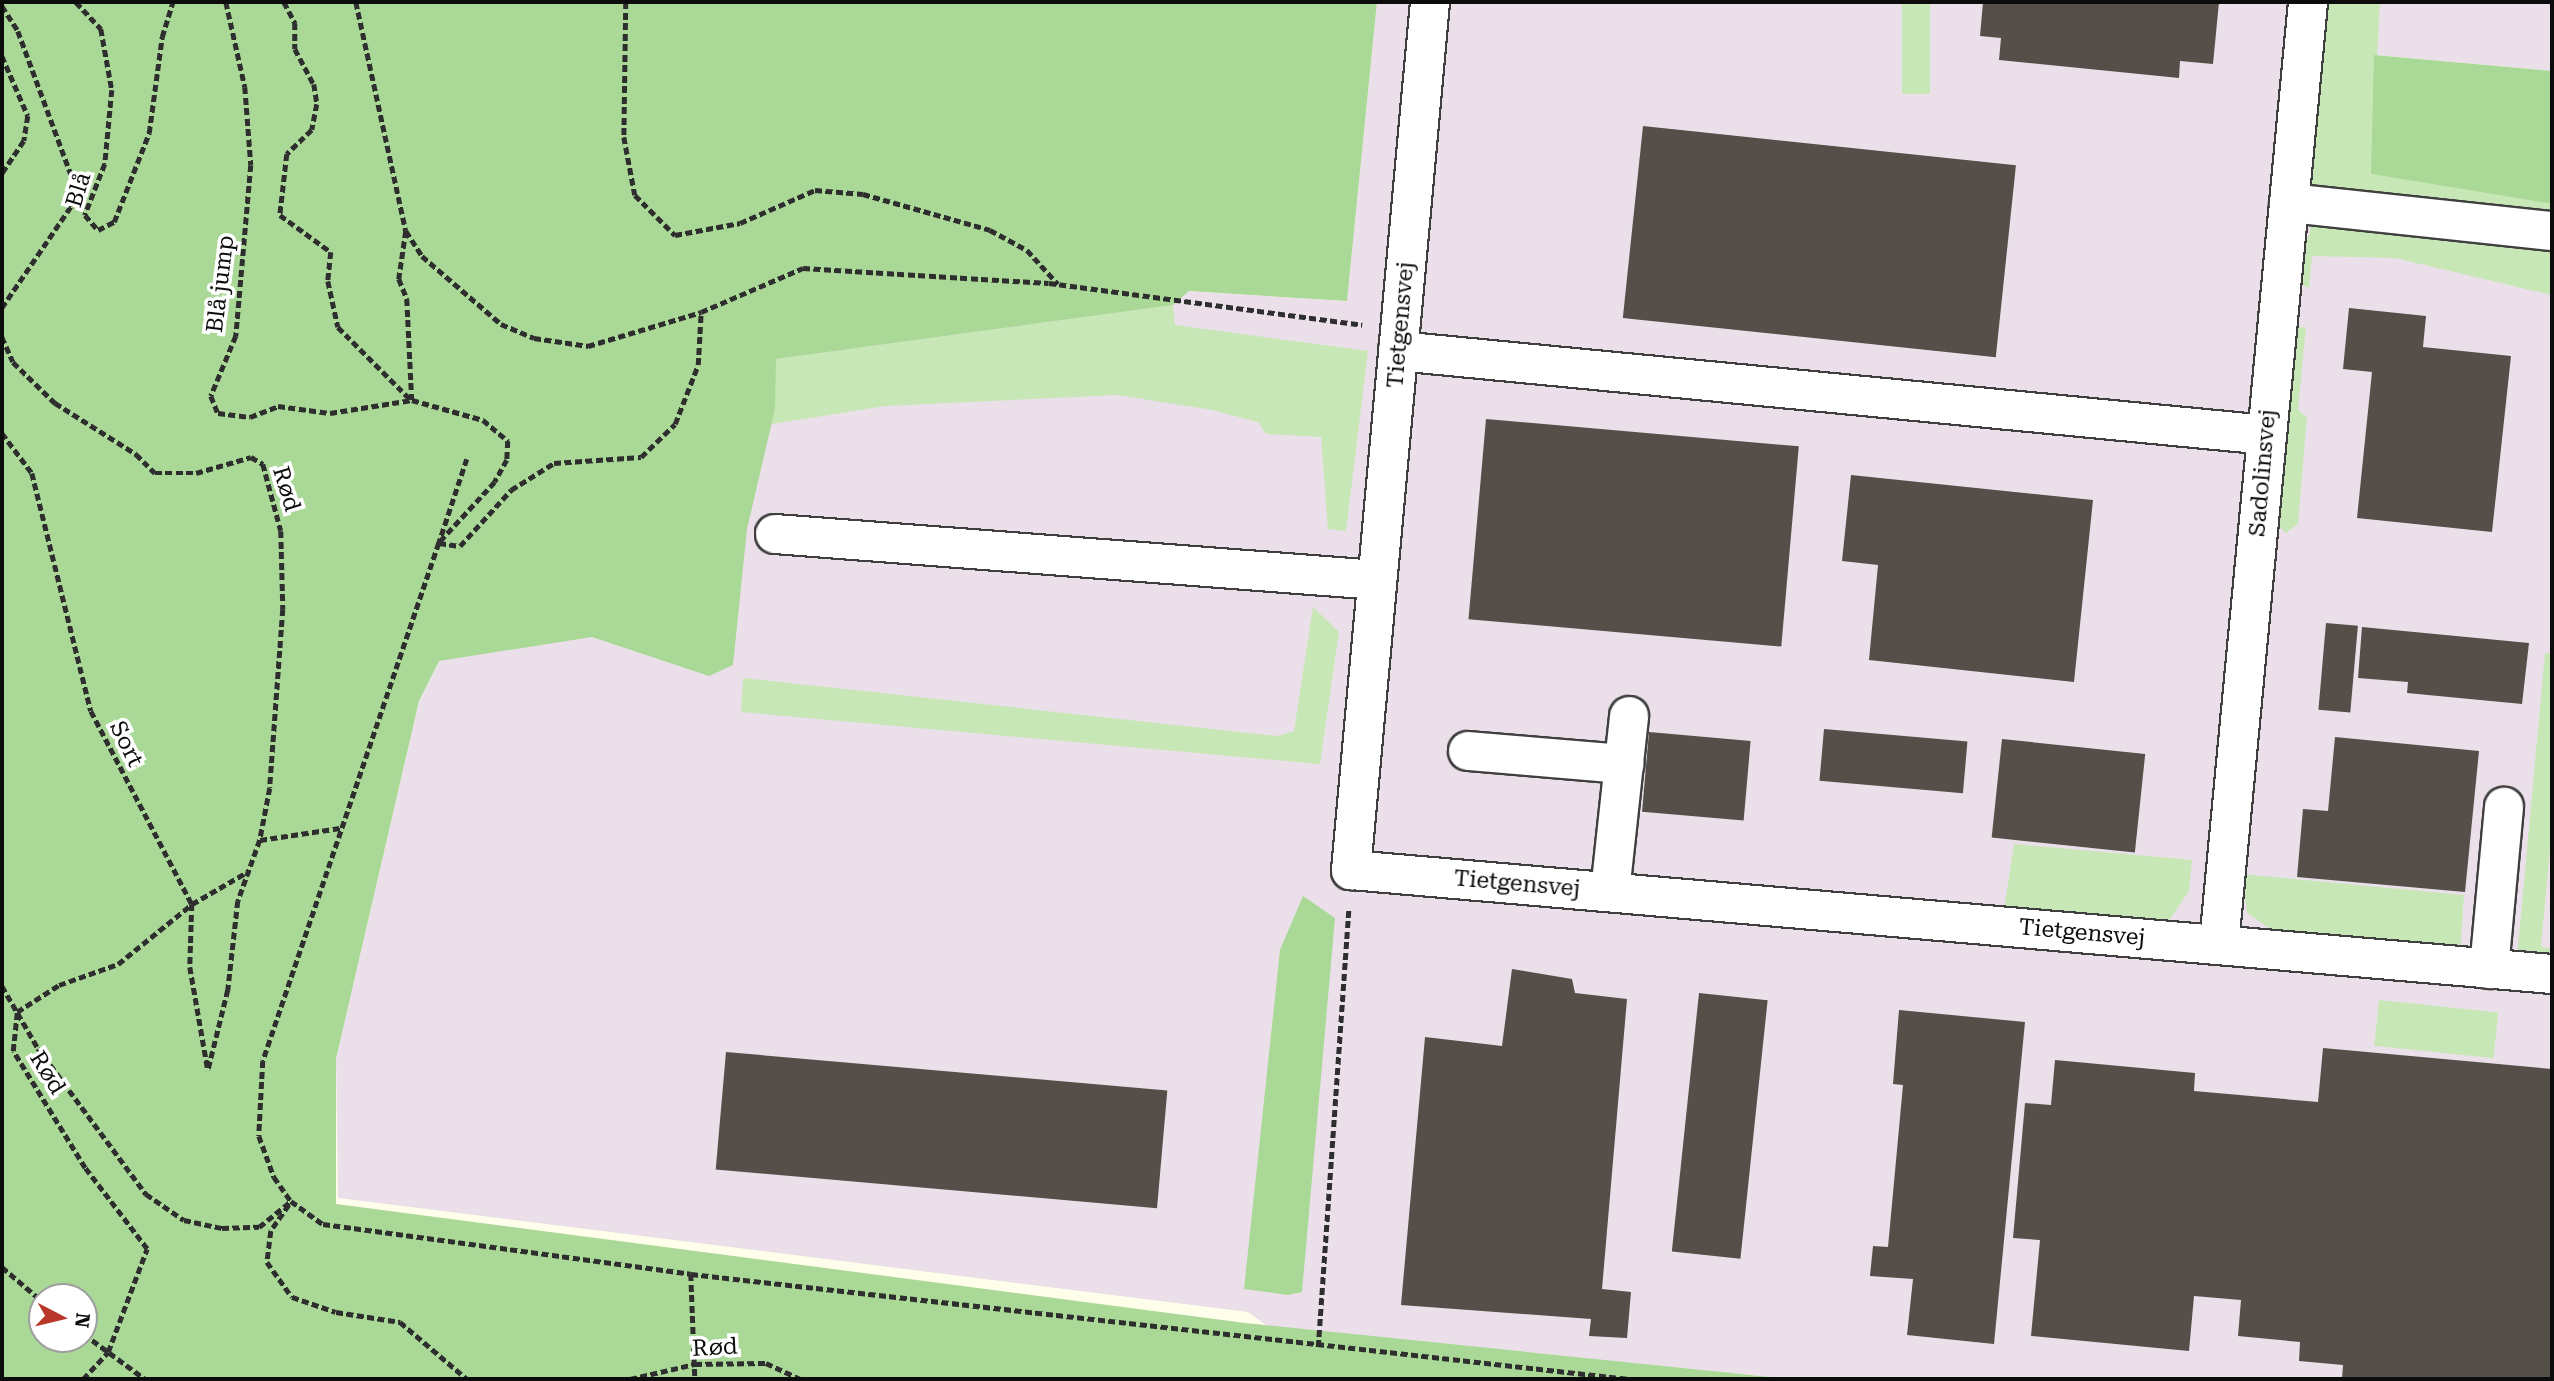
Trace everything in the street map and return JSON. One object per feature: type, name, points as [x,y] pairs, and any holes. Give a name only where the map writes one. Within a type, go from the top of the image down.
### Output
[{"type":"street","name":"Tietgensvej","points":[[1430,2],[1351,870],[2552,974]]},
{"type":"street","name":"Sadolinsvej","points":[[2219,944],[2308,2]]},
{"type":"street","points":[[2289,204],[2343,205],[2552,230]]},
{"type":"street","points":[[1400,340],[2267,435]]},
{"type":"street","points":[[775,534],[1377,580]]},
{"type":"street","points":[[1610,892],[1629,716]]},
{"type":"street","points":[[1468,751],[1624,764]]},
{"type":"street","points":[[2489,968],[2504,807]]},
{"type":"path","name":"Blå","points":[[76,2],[101,29],[112,89],[105,164],[85,215],[99,230],[114,222],[149,133],[162,37],[173,2]]},
{"type":"path","name":"Blå jump","points":[[226,2],[246,87],[251,165],[236,336],[211,397],[218,413],[250,417],[278,406],[330,412],[412,400]]},
{"type":"path","points":[[284,2],[295,23],[295,49],[314,84],[317,104],[312,131],[287,154],[280,215],[331,252],[328,281],[338,327],[412,400],[483,420],[508,441],[501,471],[463,520],[439,543]]},
{"type":"path","points":[[356,2],[406,231],[422,256],[501,324],[534,338],[588,346],[701,312],[803,268],[1049,283],[1400,340]]},
{"type":"path","points":[[626,2],[624,137],[635,195],[675,235],[740,223],[815,190],[863,194],[990,230],[1027,250],[1058,284]]},
{"type":"path","points":[[2,6],[18,31],[75,186],[71,207],[2,308]]},
{"type":"path","points":[[2,56],[28,116],[24,141],[2,174]]},
{"type":"path","points":[[406,231],[399,279],[407,299],[412,400]]},
{"type":"path","points":[[439,543],[460,546],[510,490],[554,463],[641,457],[675,424],[698,365],[701,312]]},
{"type":"path","name":"Rød","points":[[2,337],[13,362],[55,403],[136,454],[155,473],[196,473],[251,457],[263,464],[281,531],[283,609],[270,788],[260,840],[238,901],[228,989],[208,1071]]},
{"type":"path","name":"Sort","points":[[2,433],[32,472],[91,712],[192,904],[190,967],[208,1071]]},
{"type":"path","points":[[467,459],[263,1061],[259,1136],[274,1178],[291,1201],[323,1224],[691,1274],[1318,1347],[1629,1379]]},
{"type":"path","points":[[260,840],[277,841],[315,830],[340,828]]},
{"type":"path","points":[[1318,1347],[1351,870]]},
{"type":"path","points":[[17,1012],[58,985],[118,964],[192,904],[249,871]]},
{"type":"path","points":[[2,986],[17,1012],[146,1194],[184,1220],[222,1228],[259,1227],[291,1201]]},
{"type":"path","name":"Rød","points":[[17,1012],[13,1051],[85,1168],[147,1249],[108,1352],[83,1379]]},
{"type":"path","points":[[291,1201],[271,1231],[267,1262],[292,1297],[336,1312],[400,1322],[467,1379]]},
{"type":"path","points":[[2,1267],[28,1289]]},
{"type":"path","points":[[691,1274],[695,1379]]},
{"type":"path","points":[[98,1344],[145,1379]]},
{"type":"path","name":"Rød","points":[[630,1379],[695,1364],[766,1363],[800,1379]]},
{"type":"shaded area","points":[[1377,2],[2552,2],[2552,71],[2374,55],[2371,174],[2552,204],[2552,1379],[1790,1379],[1450,1345],[1310,1357],[1248,1312],[338,1198],[336,1059],[419,701],[559,421],[911,274],[1347,301]]},
{"type":"green space","points":[[2,2],[1377,2],[1347,301],[1189,291],[1173,305],[776,359],[775,409],[747,529],[733,665],[709,676],[592,637],[439,661],[419,701],[336,1059],[336,1204],[1245,1323],[1790,1379],[2,1379]]},
{"type":"green space","points":[[1902,2],[1930,2],[1930,94],[1902,94]]},
{"type":"green space","points":[[2324,2],[2380,2],[2371,174],[2552,204],[2552,217],[2313,191],[2305,180]]},
{"type":"green space","points":[[2374,55],[2552,71],[2552,204],[2371,174]]},
{"type":"green space","points":[[2331,220],[2552,238],[2552,295],[2395,258],[2312,256],[2309,288],[2295,282],[2311,227]]},
{"type":"green space","points":[[1173,305],[1175,325],[1368,351],[1346,531],[1328,529],[1321,437],[1266,434],[1258,422],[1212,410],[1118,395],[886,406],[772,424],[776,359]]},
{"type":"green space","points":[[2306,327],[2298,410],[2307,417],[2298,524],[2286,533],[2276,524],[2292,328]]},
{"type":"green space","points":[[1313,607],[1339,632],[1320,764],[741,712],[743,678],[1277,736],[1294,731]]},
{"type":"green space","points":[[2545,653],[2552,654],[2552,826],[2541,947],[2550,948],[2549,960],[2517,958]]},
{"type":"green space","points":[[2014,844],[2192,860],[2189,891],[2167,923],[2004,909]]},
{"type":"green space","points":[[2242,874],[2464,895],[2460,955],[2285,939],[2247,913]]},
{"type":"green space","points":[[1303,896],[1335,918],[1302,1292],[1288,1295],[1244,1289],[1280,950]]},
{"type":"green space","points":[[2379,1000],[2498,1013],[2494,1058],[2374,1046]]},
{"type":"building","points":[[1983,2],[2219,2],[2213,64],[2180,61],[2179,78],[1999,60],[2001,38],[1980,36]]},
{"type":"building","points":[[1643,126],[2016,165],[1996,357],[1623,318]]},
{"type":"building","points":[[2349,308],[2426,316],[2423,347],[2511,356],[2492,532],[2357,518],[2372,372],[2343,369]]},
{"type":"building","points":[[1486,419],[1799,446],[1781,647],[1468,619]]},
{"type":"building","points":[[1851,475],[2093,500],[2074,682],[1869,660],[1878,565],[1842,561]]},
{"type":"building","points":[[2326,623],[2358,626],[2350,712],[2318,710]]},
{"type":"building","points":[[2362,627],[2529,643],[2522,704],[2407,693],[2408,682],[2358,678]]},
{"type":"building","points":[[1824,729],[1967,742],[1963,793],[1819,781]]},
{"type":"building","points":[[1649,732],[1751,741],[1744,821],[1642,812]]},
{"type":"building","points":[[2335,737],[2479,751],[2465,892],[2297,877],[2303,809],[2328,811]]},
{"type":"building","points":[[2002,739],[2145,754],[2135,853],[1992,837]]},
{"type":"building","points":[[1512,969],[1572,979],[1575,993],[1627,999],[1602,1289],[1631,1292],[1627,1338],[1589,1336],[1591,1319],[1401,1305],[1425,1037],[1502,1046]]},
{"type":"building","points":[[1699,993],[1768,1000],[1740,1259],[1672,1252]]},
{"type":"building","points":[[1899,1010],[2025,1022],[1994,1344],[1907,1335],[1913,1279],[1870,1276],[1873,1246],[1888,1247],[1903,1085],[1893,1084]]},
{"type":"building","points":[[2323,1048],[2552,1069],[2552,1379],[2342,1379],[2343,1365],[2299,1361],[2300,1342],[2238,1336],[2241,1300],[2194,1296],[2189,1351],[2031,1336],[2040,1240],[2013,1238],[2025,1103],[2051,1105],[2055,1060],[2195,1073],[2194,1091],[2318,1102]]},
{"type":"building","points":[[726,1052],[1167,1091],[1157,1208],[716,1170]]}]
